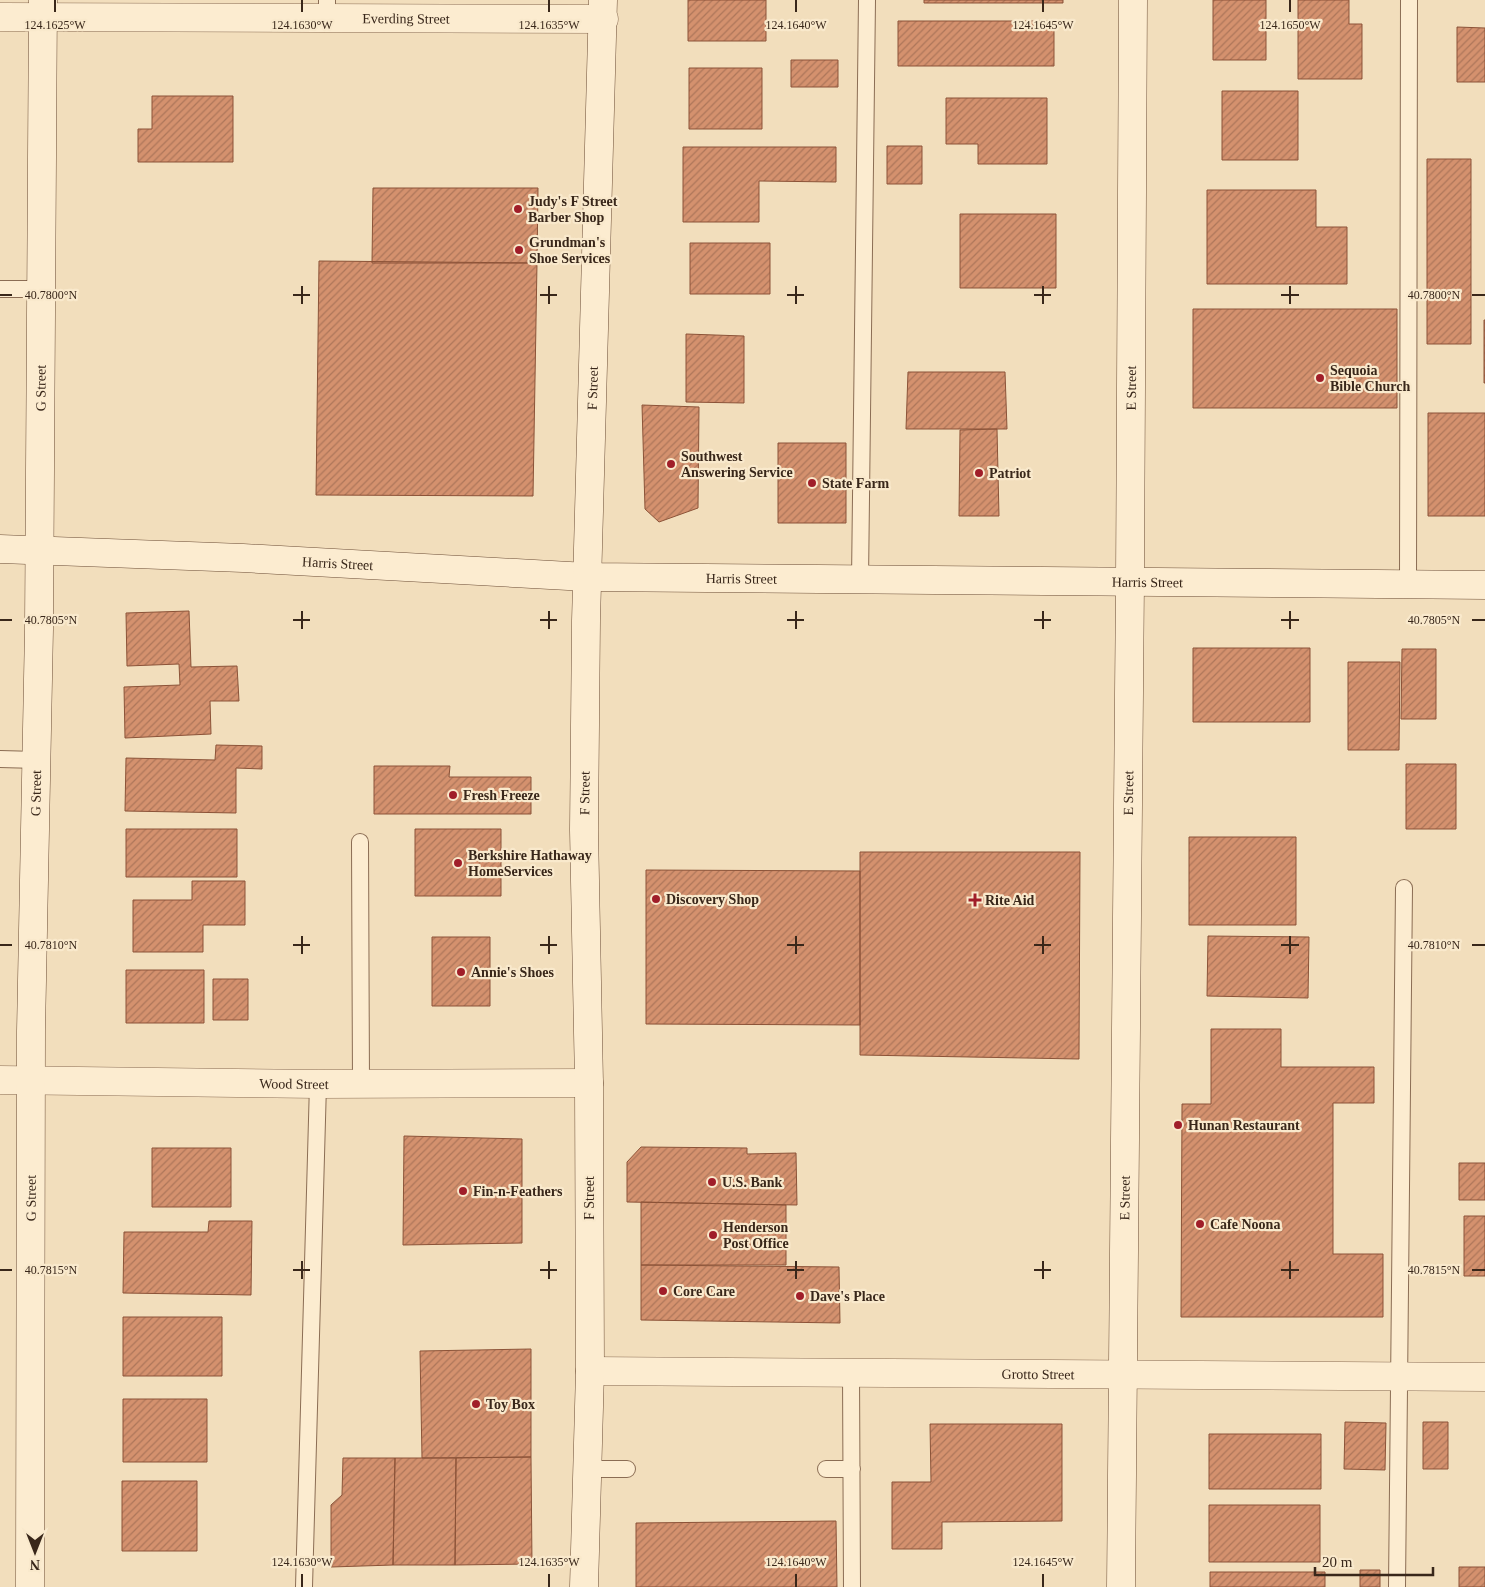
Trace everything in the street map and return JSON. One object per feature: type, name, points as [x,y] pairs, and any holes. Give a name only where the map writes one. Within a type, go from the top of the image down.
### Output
[{"type":"street","name":"E Street","points":[[1121,1587],[1133,0]]},
{"type":"street","name":"Everding Street","points":[[0,17],[43,8],[603,10]]},
{"type":"street","name":"G Street","points":[[30,1587],[32,1080],[37,760],[43,8]]},
{"type":"street","name":"F Street","points":[[584,1587],[590,1371],[589,1083],[584,830],[587,577],[603,10]]},
{"type":"street","name":"Harris Street","points":[[0,549],[253,558],[587,577],[1485,585]]},
{"type":"street","name":"Wood Street","points":[[0,1080],[318,1084],[589,1083]]},
{"type":"street","name":"Grotto Street","points":[[590,1371],[1485,1377]]},
{"type":"lane","points":[[860,580],[867,0]]},
{"type":"lane","points":[[1408,585],[1409,0]]},
{"type":"lane","points":[[0,289],[41,288]]},
{"type":"lane","points":[[0,759],[37,760]]},
{"type":"lane","points":[[360,842],[362,1084]]},
{"type":"lane","points":[[1397,1587],[1404,888]]},
{"type":"lane","points":[[304,1587],[318,1084]]},
{"type":"lane","points":[[850,1372],[852,1587]]},
{"type":"lane","points":[[587,1469],[627,1469]]},
{"type":"lane","points":[[826,1469],[852,1469]]},
{"type":"building","points":[[688,0],[766,0],[766,41],[688,41]]},
{"type":"building","points":[[924,0],[1063,0],[1063,3],[924,3]]},
{"type":"building","points":[[1213,0],[1266,0],[1266,60],[1213,60]]},
{"type":"building","points":[[1298,0],[1349,0],[1349,24],[1362,24],[1362,79],[1298,79]]},
{"type":"building","points":[[898,21],[1054,21],[1054,66],[898,66]]},
{"type":"building","points":[[1457,27],[1485,28],[1485,82],[1457,82]]},
{"type":"building","points":[[791,60],[838,60],[838,87],[791,87]]},
{"type":"building","points":[[689,68],[762,68],[762,129],[689,129]]},
{"type":"building","points":[[1222,91],[1298,91],[1298,160],[1222,160]]},
{"type":"building","points":[[152,96],[233,96],[233,162],[138,162],[138,129],[152,129]]},
{"type":"building","points":[[946,98],[1047,98],[1047,164],[978,164],[978,144],[946,144]]},
{"type":"building","points":[[887,146],[922,146],[922,184],[887,184]]},
{"type":"building","points":[[683,147],[836,147],[836,182],[759,181],[759,222],[683,222]]},
{"type":"building","points":[[1427,159],[1471,159],[1471,344],[1427,344]]},
{"type":"building","points":[[373,188],[538,188],[537,263],[372,263]]},
{"type":"building","points":[[1207,190],[1316,190],[1316,227],[1347,227],[1347,284],[1207,284]]},
{"type":"building","points":[[960,214],[1056,214],[1056,288],[960,288]]},
{"type":"building","points":[[690,243],[770,243],[770,294],[690,294]]},
{"type":"building","points":[[319,261],[537,263],[533,496],[316,495]]},
{"type":"building","points":[[1193,309],[1397,309],[1397,408],[1193,408]]},
{"type":"building","points":[[1485,320],[1485,383],[1484,383]]},
{"type":"building","points":[[686,334],[744,336],[744,403],[686,402]]},
{"type":"building","points":[[908,372],[1005,372],[1007,429],[906,429]]},
{"type":"building","points":[[642,405],[699,407],[698,508],[659,522],[645,509]]},
{"type":"building","points":[[1428,413],[1485,413],[1485,516],[1428,516]]},
{"type":"building","name":"Patriot","points":[[997,429],[999,516],[959,516],[960,430]]},
{"type":"building","name":"State Farm","points":[[778,443],[846,443],[846,523],[778,523]]},
{"type":"building","points":[[189,611],[191,667],[237,666],[239,701],[210,701],[211,734],[125,738],[124,687],[180,685],[179,664],[127,666],[126,613]]},
{"type":"building","points":[[1193,648],[1310,648],[1310,722],[1193,722]]},
{"type":"building","points":[[1402,649],[1436,649],[1436,719],[1401,719]]},
{"type":"building","points":[[1348,662],[1400,662],[1399,750],[1348,750]]},
{"type":"building","points":[[216,745],[262,746],[262,769],[236,768],[236,813],[125,811],[126,758],[215,760]]},
{"type":"building","points":[[1406,764],[1456,764],[1456,829],[1406,829]]},
{"type":"building","name":"Fresh Freeze","points":[[374,766],[450,766],[449,777],[531,777],[531,814],[374,814]]},
{"type":"building","points":[[126,829],[237,829],[237,877],[126,877]]},
{"type":"building","name":"Berkshire Hathaway HomeServices","points":[[415,829],[501,829],[501,896],[415,896]]},
{"type":"building","points":[[1189,837],[1296,837],[1296,925],[1189,925]]},
{"type":"building","points":[[860,852],[1080,852],[1079,1059],[860,1055]]},
{"type":"building","points":[[646,870],[860,871],[860,1025],[646,1024]]},
{"type":"building","points":[[192,881],[245,881],[245,925],[203,925],[203,952],[133,952],[133,900],[192,900]]},
{"type":"building","points":[[1208,936],[1309,937],[1308,998],[1207,996]]},
{"type":"building","name":"Annie's Shoes","points":[[432,937],[490,937],[490,1006],[432,1006]]},
{"type":"building","points":[[126,970],[204,970],[204,1023],[126,1023]]},
{"type":"building","points":[[213,979],[248,979],[248,1020],[213,1020]]},
{"type":"building","points":[[1211,1029],[1281,1029],[1281,1067],[1374,1067],[1374,1103],[1333,1103],[1333,1254],[1383,1254],[1383,1317],[1181,1317],[1182,1104],[1211,1104]]},
{"type":"building","name":"Fin-n-Feathers","points":[[404,1136],[522,1139],[522,1243],[403,1245]]},
{"type":"building","name":"U.S. Bank","points":[[641,1147],[747,1148],[747,1154],[796,1153],[797,1205],[627,1202],[627,1162]]},
{"type":"building","points":[[152,1148],[231,1148],[231,1207],[152,1207]]},
{"type":"building","points":[[1459,1163],[1485,1163],[1485,1200],[1459,1200]]},
{"type":"building","name":"Henderson Post Office","points":[[641,1202],[786,1205],[786,1265],[641,1265]]},
{"type":"building","points":[[1464,1216],[1485,1216],[1485,1276],[1464,1276]]},
{"type":"building","points":[[209,1221],[252,1221],[251,1295],[123,1293],[124,1232],[208,1232]]},
{"type":"building","points":[[641,1265],[839,1267],[840,1323],[641,1320]]},
{"type":"building","points":[[123,1317],[222,1317],[222,1376],[123,1376]]},
{"type":"building","name":"Toy Box","points":[[531,1349],[531,1457],[422,1458],[420,1351]]},
{"type":"building","points":[[123,1399],[207,1399],[207,1462],[123,1462]]},
{"type":"building","points":[[1345,1422],[1386,1423],[1385,1470],[1344,1469]]},
{"type":"building","points":[[1423,1422],[1448,1422],[1448,1469],[1423,1469]]},
{"type":"building","points":[[930,1424],[1062,1424],[1062,1521],[942,1522],[942,1549],[892,1549],[892,1482],[931,1482]]},
{"type":"building","points":[[1209,1434],[1321,1434],[1321,1489],[1209,1489]]},
{"type":"building","points":[[531,1457],[532,1564],[455,1565],[456,1458]]},
{"type":"building","points":[[343,1458],[395,1458],[393,1565],[331,1567],[331,1505],[342,1495]]},
{"type":"building","points":[[395,1458],[456,1458],[455,1565],[393,1565]]},
{"type":"building","points":[[122,1481],[197,1481],[197,1551],[122,1551]]},
{"type":"building","points":[[1209,1505],[1320,1505],[1320,1562],[1209,1562]]},
{"type":"building","points":[[836,1521],[837,1587],[636,1587],[636,1523]]},
{"type":"building","points":[[1459,1567],[1485,1567],[1485,1587],[1459,1587]]},
{"type":"building","points":[[1360,1570],[1380,1570],[1380,1587],[1360,1587]]},
{"type":"building","points":[[1210,1572],[1325,1572],[1325,1587],[1210,1587]]},
{"type":"place","name":"Judy's F Street Barber Shop","points":[[518,209]]},
{"type":"place","name":"Grundman's Shoe Services","points":[[519,250]]},
{"type":"place","name":"Sequoia Bible Church","points":[[1320,378]]},
{"type":"place","name":"Southwest Answering Service","points":[[671,464]]},
{"type":"place","name":"Patriot","points":[[979,473]]},
{"type":"place","name":"State Farm","points":[[812,483]]},
{"type":"place","name":"Fresh Freeze","points":[[453,795]]},
{"type":"place","name":"Berkshire Hathaway HomeServices","points":[[458,863]]},
{"type":"place","name":"Discovery Shop","points":[[656,899]]},
{"type":"place","name":"Rite Aid","points":[[975,900]]},
{"type":"place","name":"Annie's Shoes","points":[[461,972]]},
{"type":"place","name":"Hunan Restaurant","points":[[1178,1125]]},
{"type":"place","name":"U.S. Bank","points":[[712,1182]]},
{"type":"place","name":"Fin-n-Feathers","points":[[463,1191]]},
{"type":"place","name":"Cafe Noona","points":[[1200,1224]]},
{"type":"place","name":"Henderson Post Office","points":[[713,1235]]},
{"type":"place","name":"Core Care","points":[[663,1291]]},
{"type":"place","name":"Dave's Place","points":[[800,1296]]},
{"type":"place","name":"Toy Box","points":[[476,1404]]}]
